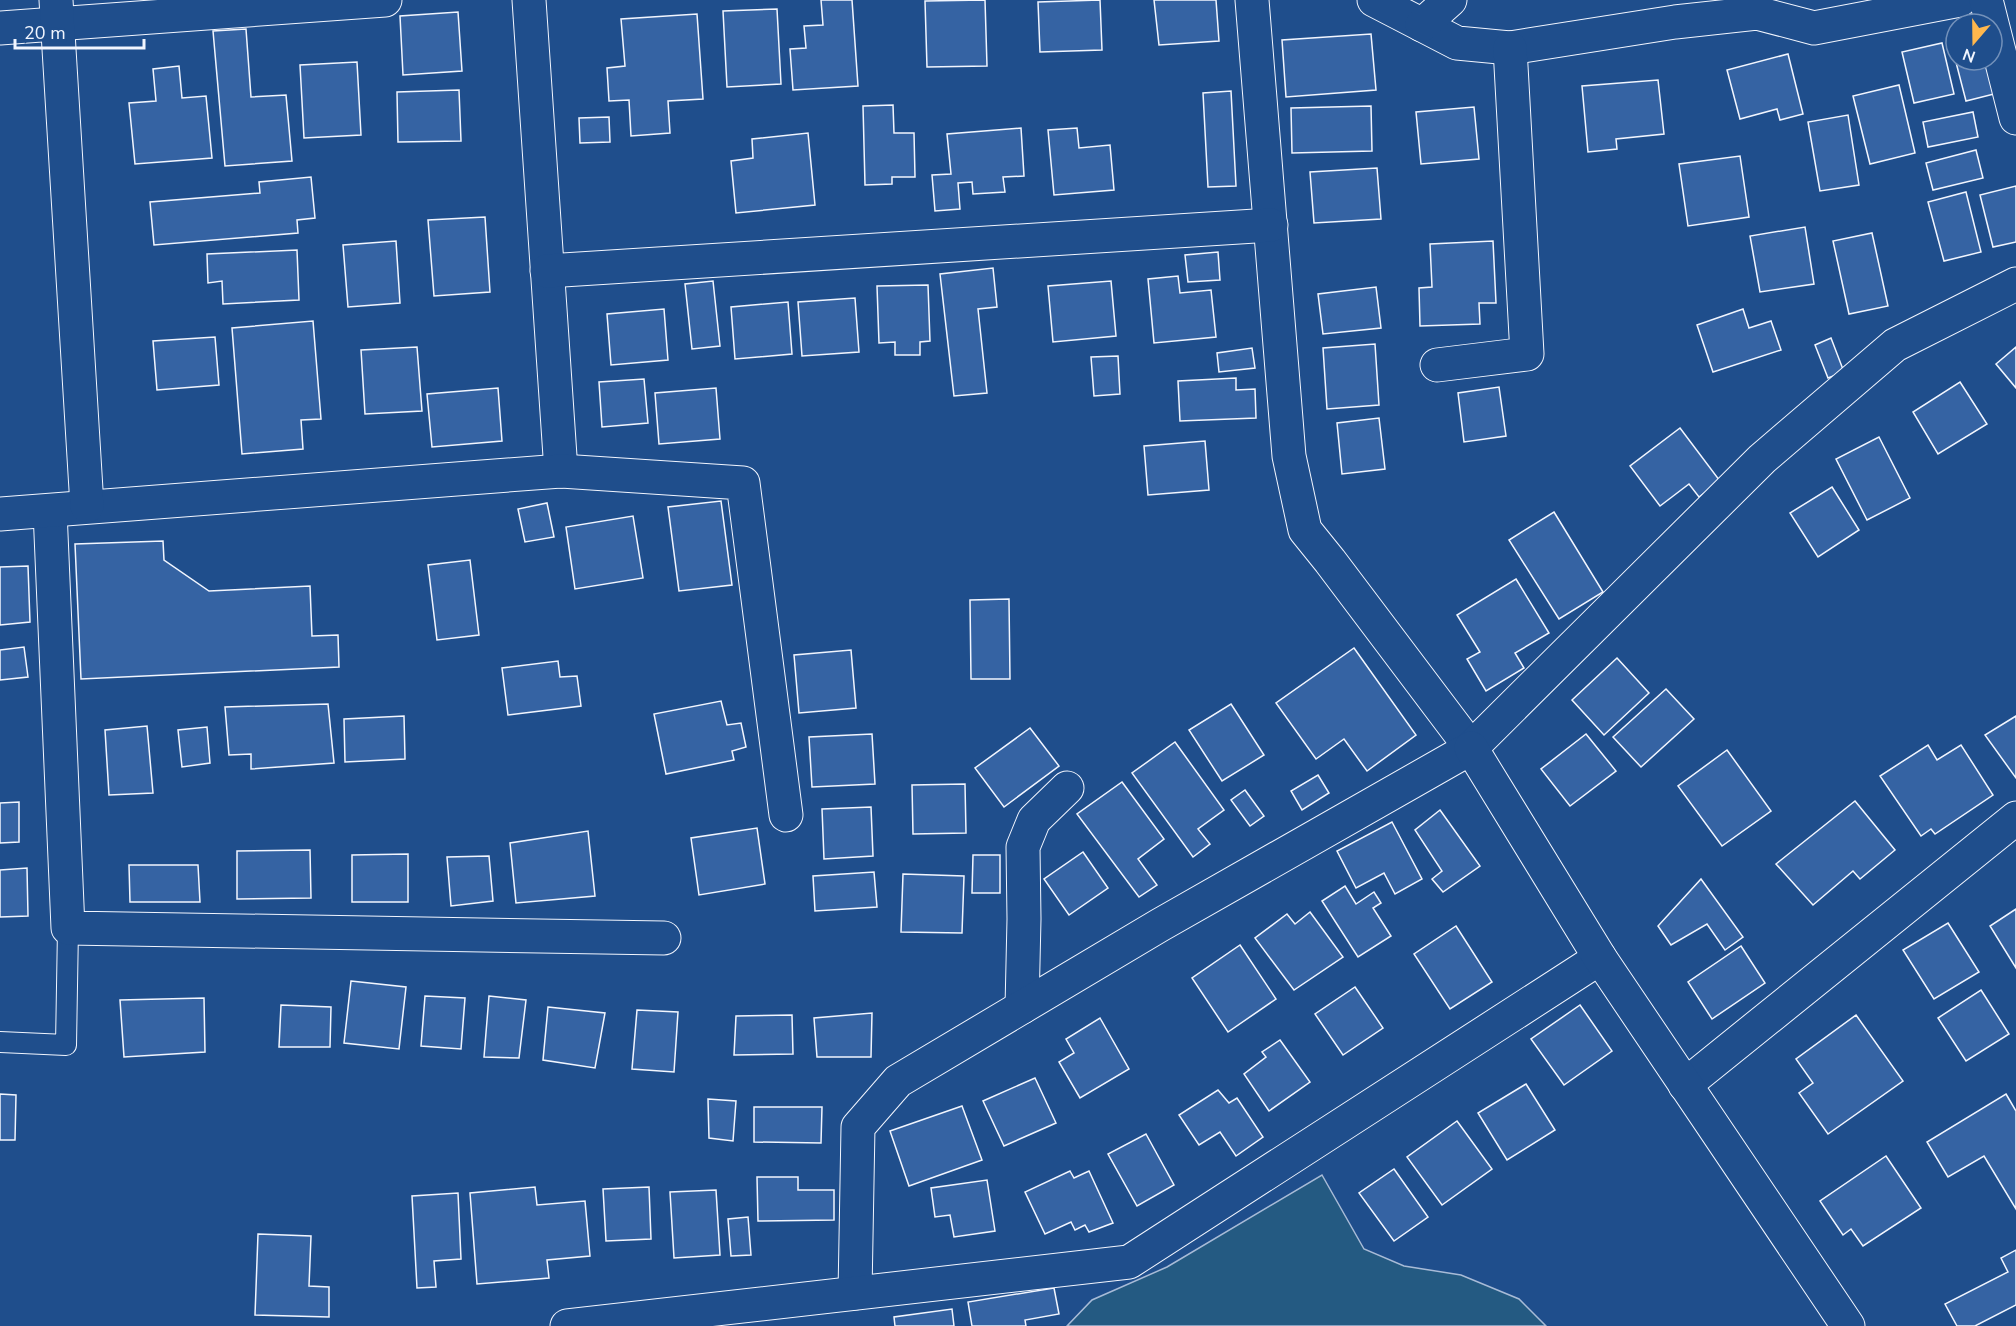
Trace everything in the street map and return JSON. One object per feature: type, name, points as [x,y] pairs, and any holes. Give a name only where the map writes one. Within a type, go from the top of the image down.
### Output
[{"type":"street","points":[[0,28],[57,12],[385,0]]},
{"type":"street","points":[[529,0],[561,471]]},
{"type":"street","points":[[1252,0],[1289,456],[1305,530],[1472,748],[1600,958],[1848,1326]]},
{"type":"street","points":[[1374,0],[1457,43],[1509,48],[1675,22],[1757,13],[1814,28],[1960,0]]},
{"type":"street","points":[[1422,25],[1450,0]]},
{"type":"street","points":[[1986,0],[2016,118]]},
{"type":"street","points":[[57,12],[87,506]]},
{"type":"street","points":[[1437,365],[1527,354],[1509,48]]},
{"type":"street","points":[[547,271],[1271,225]]},
{"type":"street","points":[[855,1293],[858,1127],[897,1081],[1160,925],[1472,748],[1762,459],[1894,345],[2016,284]]},
{"type":"street","points":[[0,514],[561,471],[743,483],[786,814]]},
{"type":"street","points":[[50,511],[68,928],[664,938]]},
{"type":"street","points":[[1022,1007],[1023,848],[1034,820],[1067,788]]},
{"type":"street","points":[[1685,1085],[2016,818]]},
{"type":"street","points":[[567,1326],[1129,1262],[1600,958]]},
{"type":"lane","points":[[0,1042],[66,1045],[68,928]]},
{"type":"shaded area","points":[[1322,1175],[1364,1249],[1404,1266],[1461,1275],[1519,1299],[1546,1326],[1067,1326],[1092,1300],[1167,1267]]},
{"type":"building","points":[[821,0],[852,0],[858,86],[793,90],[790,49],[806,48],[804,26],[823,25]]},
{"type":"building","points":[[985,0],[987,66],[927,67],[925,1]]},
{"type":"building","points":[[1100,0],[1102,50],[1040,52],[1038,2]]},
{"type":"building","points":[[1154,0],[1216,0],[1219,41],[1159,45]]},
{"type":"building","points":[[777,9],[781,84],[727,87],[723,11]]},
{"type":"building","points":[[458,12],[462,71],[403,75],[400,16]]},
{"type":"building","points":[[697,14],[703,99],[668,101],[670,133],[631,136],[629,100],[609,101],[607,68],[625,66],[621,19]]},
{"type":"building","points":[[246,29],[251,97],[286,95],[292,161],[225,166],[213,31]]},
{"type":"building","points":[[1371,34],[1376,90],[1286,97],[1282,40]]},
{"type":"building","points":[[1942,43],[1944,72],[1949,72],[1954,94],[1914,103],[1902,52]]},
{"type":"building","points":[[1788,54],[1803,114],[1780,120],[1777,109],[1740,119],[1727,70]]},
{"type":"building","points":[[357,62],[361,135],[304,138],[300,65]]},
{"type":"building","points":[[179,66],[182,98],[206,96],[212,158],[135,164],[129,103],[156,101],[153,69]]},
{"type":"building","points":[[1958,72],[1993,72],[1998,93],[1966,101]]},
{"type":"building","points":[[1658,80],[1664,134],[1616,139],[1617,149],[1588,152],[1582,86]]},
{"type":"building","points":[[1899,85],[1915,153],[1870,164],[1853,96]]},
{"type":"building","points":[[459,90],[461,141],[398,142],[397,92]]},
{"type":"building","points":[[1231,91],[1236,186],[1208,187],[1203,93]]},
{"type":"building","points":[[893,105],[894,133],[914,133],[915,177],[892,177],[892,184],[865,185],[863,106]]},
{"type":"building","points":[[1371,106],[1372,151],[1292,153],[1291,108]]},
{"type":"building","points":[[1474,107],[1479,159],[1421,164],[1416,112]]},
{"type":"building","points":[[1973,112],[1978,137],[1928,147],[1923,122]]},
{"type":"building","points":[[1848,115],[1859,185],[1820,191],[1808,122]]},
{"type":"building","points":[[609,117],[610,142],[580,143],[579,118]]},
{"type":"building","points":[[1021,128],[1024,176],[1003,177],[1005,192],[973,194],[972,182],[958,183],[960,209],[935,211],[932,175],[951,174],[947,134]]},
{"type":"building","points":[[1077,128],[1079,148],[1110,145],[1114,190],[1054,195],[1048,130]]},
{"type":"building","points":[[808,133],[815,205],[736,213],[731,161],[753,158],[752,139]]},
{"type":"building","points":[[1976,150],[1983,178],[1933,190],[1926,163]]},
{"type":"building","points":[[1740,156],[1749,217],[1688,226],[1679,164]]},
{"type":"building","points":[[1377,168],[1381,219],[1314,223],[1310,172]]},
{"type":"building","points":[[311,177],[315,218],[297,220],[298,233],[154,245],[150,202],[260,193],[259,182]]},
{"type":"building","points":[[2016,186],[2016,242],[1993,247],[1980,195]]},
{"type":"building","points":[[1966,192],[1981,252],[1944,261],[1928,202]]},
{"type":"building","points":[[485,217],[490,292],[434,296],[428,220]]},
{"type":"building","points":[[1805,227],[1814,284],[1760,292],[1750,236]]},
{"type":"building","points":[[1872,233],[1888,306],[1849,314],[1833,241]]},
{"type":"building","points":[[396,241],[400,303],[348,307],[343,245]]},
{"type":"building","points":[[1493,241],[1496,303],[1479,303],[1480,324],[1420,326],[1419,288],[1432,287],[1430,244]]},
{"type":"building","points":[[297,250],[299,300],[223,304],[222,281],[208,283],[207,254]]},
{"type":"building","points":[[1218,252],[1220,280],[1188,282],[1185,255]]},
{"type":"building","points":[[993,268],[997,307],[978,309],[987,393],[954,396],[940,274]]},
{"type":"building","points":[[1178,276],[1180,293],[1211,290],[1216,337],[1154,343],[1148,279]]},
{"type":"building","points":[[713,281],[720,346],[692,349],[685,284]]},
{"type":"building","points":[[1111,281],[1116,336],[1053,342],[1048,286]]},
{"type":"building","points":[[928,285],[930,341],[920,342],[920,355],[895,355],[895,342],[879,343],[877,286]]},
{"type":"building","points":[[1376,287],[1381,328],[1323,334],[1318,294]]},
{"type":"building","points":[[855,298],[859,352],[802,356],[798,302]]},
{"type":"building","points":[[788,302],[792,354],[735,359],[731,307]]},
{"type":"building","points":[[664,309],[668,360],[611,365],[607,314]]},
{"type":"building","points":[[1743,309],[1749,328],[1771,321],[1781,350],[1713,372],[1697,325]]},
{"type":"building","points":[[313,321],[321,419],[301,420],[303,449],[242,454],[232,328]]},
{"type":"building","points":[[215,337],[219,385],[157,390],[153,341]]},
{"type":"building","points":[[1831,338],[1844,372],[1828,378],[1815,345]]},
{"type":"building","points":[[1375,344],[1379,405],[1327,409],[1323,348]]},
{"type":"building","points":[[417,347],[422,411],[365,414],[361,350]]},
{"type":"building","points":[[2016,347],[2016,388],[1996,364]]},
{"type":"building","points":[[1252,348],[1255,368],[1219,372],[1217,353]]},
{"type":"building","points":[[1118,356],[1120,394],[1094,396],[1091,357]]},
{"type":"building","points":[[1236,378],[1236,390],[1255,389],[1256,418],[1180,421],[1178,381]]},
{"type":"building","points":[[644,379],[648,423],[602,427],[599,382]]},
{"type":"building","points":[[1960,382],[1987,424],[1938,454],[1913,412]]},
{"type":"building","points":[[1499,387],[1506,436],[1464,442],[1458,393]]},
{"type":"building","points":[[498,388],[502,441],[432,447],[427,394]]},
{"type":"building","points":[[716,388],[720,439],[659,444],[655,393]]},
{"type":"building","points":[[1379,418],[1385,469],[1342,474],[1337,423]]},
{"type":"building","points":[[1680,428],[1720,481],[1699,497],[1689,484],[1660,506],[1630,466]]},
{"type":"building","points":[[1879,437],[1910,498],[1867,520],[1836,459]]},
{"type":"building","points":[[1205,441],[1209,490],[1148,495],[1144,446]]},
{"type":"building","points":[[1832,487],[1859,530],[1818,557],[1790,513]]},
{"type":"building","points":[[721,501],[732,585],[679,591],[668,507]]},
{"type":"building","points":[[547,503],[554,537],[525,542],[518,509]]},
{"type":"building","points":[[1554,512],[1603,592],[1559,619],[1509,540]]},
{"type":"building","points":[[633,516],[643,578],[575,589],[566,527]]},
{"type":"building","points":[[163,541],[164,560],[209,591],[310,586],[312,636],[338,635],[339,667],[81,679],[75,544]]},
{"type":"building","points":[[470,560],[479,635],[437,640],[428,565]]},
{"type":"building","points":[[28,566],[30,622],[0,625],[0,567]]},
{"type":"building","points":[[1516,579],[1549,633],[1515,653],[1524,668],[1486,691],[1467,659],[1480,652],[1457,615]]},
{"type":"building","points":[[1009,599],[1010,679],[971,679],[970,600]]},
{"type":"building","points":[[24,647],[28,677],[0,680],[0,650]]},
{"type":"building","points":[[1354,648],[1416,735],[1367,771],[1344,739],[1316,759],[1276,703]]},
{"type":"building","points":[[851,650],[856,708],[799,713],[794,655]]},
{"type":"building","points":[[1617,658],[1649,693],[1604,735],[1572,700]]},
{"type":"building","points":[[558,661],[560,677],[577,676],[581,706],[508,715],[502,668]]},
{"type":"building","points":[[1666,689],[1694,719],[1641,767],[1613,737]]},
{"type":"building","points":[[721,701],[727,725],[741,723],[746,747],[732,751],[734,760],[666,774],[654,714]]},
{"type":"building","points":[[328,704],[334,763],[251,769],[251,754],[229,755],[225,707]]},
{"type":"building","points":[[1231,704],[1264,755],[1222,781],[1189,730]]},
{"type":"building","points":[[404,716],[405,759],[345,762],[344,719]]},
{"type":"building","points":[[2016,716],[2016,778],[1985,735]]},
{"type":"building","points":[[147,726],[153,793],[109,795],[105,730]]},
{"type":"building","points":[[207,727],[210,763],[182,767],[178,730]]},
{"type":"building","points":[[1030,728],[1059,766],[1004,807],[975,768]]},
{"type":"building","points":[[872,734],[875,784],[812,787],[809,737]]},
{"type":"building","points":[[1586,734],[1616,771],[1570,806],[1541,769]]},
{"type":"building","points":[[1175,742],[1224,810],[1198,829],[1210,844],[1193,857],[1132,773]]},
{"type":"building","points":[[1928,745],[1937,760],[1961,745],[1993,795],[1935,834],[1931,829],[1921,836],[1880,776]]},
{"type":"building","points":[[1727,750],[1771,811],[1722,846],[1678,786]]},
{"type":"building","points":[[1318,775],[1329,793],[1302,810],[1291,791]]},
{"type":"building","points":[[1122,782],[1164,839],[1138,859],[1157,885],[1139,897],[1077,814]]},
{"type":"building","points":[[965,784],[966,833],[913,834],[912,785]]},
{"type":"building","points":[[1245,790],[1264,816],[1250,826],[1231,800]]},
{"type":"building","points":[[1855,801],[1895,850],[1860,879],[1853,871],[1813,905],[1776,864]]},
{"type":"building","points":[[19,802],[19,842],[0,843],[0,803]]},
{"type":"building","points":[[871,807],[873,856],[824,859],[822,809]]},
{"type":"building","points":[[1440,810],[1480,866],[1443,892],[1432,879],[1442,871],[1415,830]]},
{"type":"building","points":[[1392,822],[1422,879],[1395,894],[1384,873],[1356,888],[1337,851]]},
{"type":"building","points":[[757,828],[765,884],[699,895],[691,838]]},
{"type":"building","points":[[588,831],[595,896],[516,903],[510,843]]},
{"type":"building","points":[[310,850],[311,898],[237,899],[237,851]]},
{"type":"building","points":[[1083,852],[1108,888],[1069,915],[1044,879]]},
{"type":"building","points":[[408,854],[408,902],[352,902],[352,855]]},
{"type":"building","points":[[973,855],[1000,855],[1000,893],[972,893]]},
{"type":"building","points":[[489,856],[493,901],[451,906],[447,857]]},
{"type":"building","points":[[129,865],[198,865],[200,902],[130,902]]},
{"type":"building","points":[[27,868],[28,916],[0,917],[0,870]]},
{"type":"building","points":[[874,872],[877,907],[815,911],[813,876]]},
{"type":"building","points":[[903,874],[964,876],[962,933],[901,932]]},
{"type":"building","points":[[1701,879],[1743,937],[1725,950],[1707,924],[1671,945],[1658,926]]},
{"type":"building","points":[[1345,886],[1356,904],[1374,892],[1381,903],[1373,908],[1391,936],[1358,957],[1322,901]]},
{"type":"building","points":[[2016,909],[2016,968],[1990,926]]},
{"type":"building","points":[[1310,912],[1343,957],[1294,990],[1255,938],[1287,914],[1295,924]]},
{"type":"building","points":[[1948,923],[1979,972],[1934,999],[1903,950]]},
{"type":"building","points":[[1456,926],[1492,982],[1450,1009],[1414,954]]},
{"type":"building","points":[[1240,945],[1276,999],[1228,1032],[1192,978]]},
{"type":"building","points":[[1741,946],[1765,983],[1712,1019],[1688,982]]},
{"type":"building","points":[[351,981],[406,987],[399,1049],[344,1043]]},
{"type":"building","points":[[1355,987],[1383,1028],[1343,1055],[1315,1014]]},
{"type":"building","points":[[1981,990],[2009,1034],[1966,1061],[1938,1018]]},
{"type":"building","points":[[425,996],[465,998],[461,1049],[421,1046]]},
{"type":"building","points":[[489,996],[526,1000],[519,1058],[484,1057]]},
{"type":"building","points":[[204,998],[205,1052],[124,1057],[120,1000]]},
{"type":"building","points":[[281,1005],[331,1007],[330,1047],[279,1047]]},
{"type":"building","points":[[1580,1005],[1612,1051],[1564,1085],[1531,1039]]},
{"type":"building","points":[[548,1007],[605,1013],[595,1068],[543,1060]]},
{"type":"building","points":[[637,1010],[678,1012],[674,1072],[632,1069]]},
{"type":"building","points":[[872,1013],[871,1057],[817,1057],[814,1018]]},
{"type":"building","points":[[792,1015],[793,1054],[734,1055],[736,1016]]},
{"type":"building","points":[[1856,1015],[1903,1081],[1828,1134],[1799,1093],[1813,1083],[1796,1059]]},
{"type":"building","points":[[1100,1018],[1129,1069],[1080,1098],[1059,1062],[1074,1053],[1066,1039]]},
{"type":"building","points":[[1280,1040],[1310,1082],[1269,1111],[1244,1074],[1266,1057],[1262,1052]]},
{"type":"building","points":[[1035,1078],[1056,1123],[1004,1146],[983,1101]]},
{"type":"building","points":[[1526,1084],[1555,1130],[1507,1160],[1478,1113]]},
{"type":"building","points":[[1218,1090],[1229,1103],[1237,1098],[1263,1137],[1236,1156],[1220,1132],[1199,1145],[1179,1115]]},
{"type":"building","points":[[0,1094],[16,1095],[15,1140],[0,1140]]},
{"type":"building","points":[[2006,1094],[2016,1111],[2016,1209],[1984,1156],[1948,1177],[1927,1142]]},
{"type":"building","points":[[708,1099],[736,1101],[733,1141],[709,1138]]},
{"type":"building","points":[[962,1106],[982,1160],[909,1186],[890,1131]]},
{"type":"building","points":[[754,1107],[822,1107],[821,1143],[754,1142]]},
{"type":"building","points":[[1457,1121],[1492,1169],[1442,1205],[1407,1157]]},
{"type":"building","points":[[1146,1134],[1174,1185],[1137,1206],[1108,1154]]},
{"type":"building","points":[[1886,1156],[1921,1208],[1863,1246],[1851,1229],[1843,1235],[1820,1201]]},
{"type":"building","points":[[1394,1169],[1428,1217],[1394,1241],[1359,1193]]},
{"type":"building","points":[[1070,1171],[1074,1178],[1089,1171],[1113,1223],[1089,1232],[1085,1225],[1075,1230],[1071,1222],[1045,1234],[1025,1192]]},
{"type":"building","points":[[757,1177],[798,1177],[798,1190],[834,1190],[834,1220],[758,1221]]},
{"type":"building","points":[[987,1180],[995,1231],[954,1237],[950,1215],[935,1217],[931,1188]]},
{"type":"building","points":[[535,1187],[537,1205],[585,1201],[590,1256],[547,1260],[549,1278],[477,1284],[470,1193]]},
{"type":"building","points":[[649,1187],[651,1239],[606,1241],[603,1189]]},
{"type":"building","points":[[716,1190],[720,1255],[674,1258],[670,1192]]},
{"type":"building","points":[[458,1193],[461,1259],[434,1261],[436,1287],[417,1288],[412,1196]]},
{"type":"building","points":[[748,1217],[751,1255],[731,1256],[728,1219]]},
{"type":"building","points":[[258,1234],[311,1236],[309,1286],[329,1287],[329,1317],[255,1315]]},
{"type":"building","points":[[2016,1250],[2016,1305],[1975,1326],[1957,1326],[1945,1304],[2008,1272],[2001,1258]]},
{"type":"building","points":[[1054,1288],[1059,1314],[1025,1320],[1026,1326],[972,1326],[968,1302]]},
{"type":"building","points":[[952,1309],[954,1326],[895,1326],[894,1317]]}]
